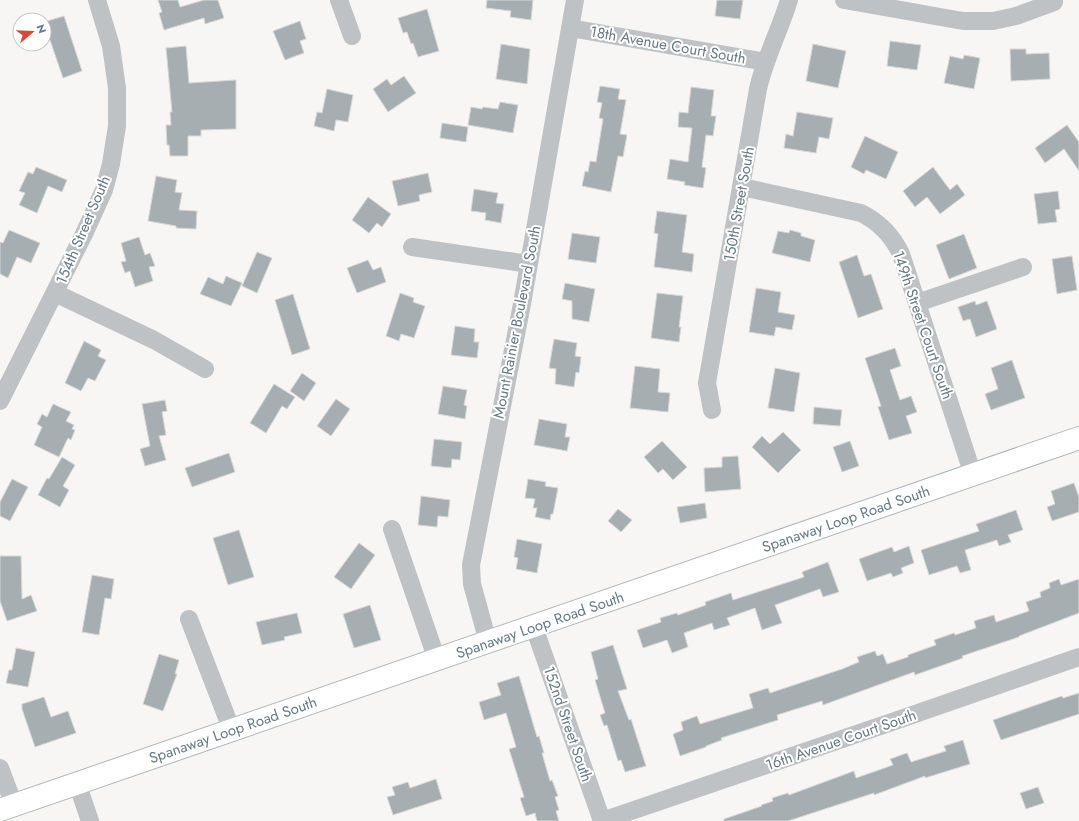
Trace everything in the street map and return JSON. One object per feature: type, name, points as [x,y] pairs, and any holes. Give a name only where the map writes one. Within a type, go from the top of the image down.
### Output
[{"type":"main road","name":"Spanaway Loop Road South","points":[[7,808],[1079,438]]},
{"type":"street","name":"154th Street South","points":[[0,401],[56,293],[104,190],[117,126],[117,88],[111,46],[96,0]]},
{"type":"street","points":[[338,0],[352,36]]},
{"type":"street","name":"Mount Rainier Boulevard South","points":[[488,642],[472,584],[471,565],[529,264],[575,0]]},
{"type":"street","name":"150th Street South","points":[[712,410],[707,383],[758,89],[766,62],[789,0]]},
{"type":"street","points":[[844,0],[963,21],[993,21],[1016,16],[1054,2]]},
{"type":"street","name":"18th Avenue Court South","points":[[570,28],[766,62]]},
{"type":"street","name":"149th Street Court South","points":[[742,187],[836,206],[861,213],[873,219],[892,237],[897,246],[917,303],[973,475]]},
{"type":"street","points":[[412,247],[529,264]]},
{"type":"street","points":[[917,303],[1023,267]]},
{"type":"street","points":[[56,293],[154,340],[205,369]]},
{"type":"street","points":[[392,529],[437,660]]},
{"type":"street","points":[[189,619],[232,731]]},
{"type":"street","name":"152nd Street South","points":[[534,627],[602,821]]},
{"type":"street","name":"16th Avenue Court South","points":[[602,821],[892,722],[1079,656]]},
{"type":"street","points":[[0,768],[7,808]]},
{"type":"street","points":[[77,783],[90,821]]},
{"type":"building","points":[[158,0],[178,0],[180,7],[204,0],[218,0],[224,18],[205,24],[204,18],[164,30],[159,13],[162,12]]},
{"type":"building","points":[[487,0],[533,0],[531,20],[510,17],[511,11],[486,8]]},
{"type":"building","points":[[717,0],[743,0],[740,19],[715,16]]},
{"type":"building","points":[[427,9],[439,51],[418,57],[407,32],[403,33],[398,18]]},
{"type":"building","points":[[64,16],[82,71],[63,78],[52,46],[52,20]]},
{"type":"building","points":[[300,21],[306,39],[300,41],[304,53],[285,60],[273,31]]},
{"type":"building","points":[[890,41],[921,45],[917,70],[887,66]]},
{"type":"building","points":[[501,44],[530,49],[527,84],[496,79]]},
{"type":"building","points":[[813,44],[846,51],[838,88],[806,81]]},
{"type":"building","points":[[186,46],[189,83],[236,80],[236,129],[201,130],[201,136],[188,136],[188,156],[170,156],[169,145],[167,145],[166,125],[171,125],[170,112],[172,112],[166,48]]},
{"type":"building","points":[[1010,49],[1026,49],[1026,54],[1049,53],[1050,79],[1011,81]]},
{"type":"building","points":[[964,55],[980,58],[974,89],[944,83],[950,56],[963,59]]},
{"type":"building","points":[[404,76],[416,93],[388,112],[373,89],[387,79],[391,85]]},
{"type":"building","points":[[600,86],[620,89],[618,99],[626,100],[620,134],[627,135],[623,157],[618,156],[611,192],[582,186],[585,171],[588,172],[590,161],[596,162],[603,119],[599,118],[602,103],[597,102]]},
{"type":"building","points":[[691,87],[714,90],[711,116],[716,116],[713,136],[706,135],[702,167],[706,168],[703,188],[684,185],[685,182],[667,179],[670,159],[688,162],[692,128],[678,127],[679,112],[688,113]]},
{"type":"building","points":[[327,89],[353,95],[348,122],[336,120],[334,131],[314,126],[317,112],[322,113]]},
{"type":"building","points":[[500,102],[518,105],[513,133],[468,125],[471,107],[498,109]]},
{"type":"building","points":[[797,112],[833,118],[829,139],[819,137],[816,153],[784,148],[786,134],[793,136]]},
{"type":"building","points":[[442,123],[468,127],[466,142],[440,138]]},
{"type":"building","points":[[1067,125],[1079,142],[1079,171],[1064,149],[1045,163],[1035,148]]},
{"type":"building","points":[[865,136],[898,152],[886,179],[866,170],[864,174],[851,167]]},
{"type":"building","points":[[36,167],[67,180],[62,192],[48,186],[37,213],[19,205],[25,193],[19,191],[28,172],[33,174]]},
{"type":"building","points":[[933,167],[950,190],[957,184],[965,195],[940,214],[927,197],[915,207],[903,191]]},
{"type":"building","points":[[428,173],[432,192],[419,195],[420,201],[398,206],[392,181]]},
{"type":"building","points":[[156,176],[177,180],[175,192],[182,193],[179,210],[197,211],[196,229],[176,228],[176,226],[148,221]]},
{"type":"building","points":[[474,189],[498,193],[496,203],[504,204],[501,223],[485,220],[486,213],[471,211]]},
{"type":"building","points":[[1058,191],[1060,209],[1055,210],[1057,222],[1038,224],[1034,194]]},
{"type":"building","points":[[368,197],[391,214],[382,227],[377,223],[369,233],[352,220]]},
{"type":"building","points":[[657,211],[687,215],[682,252],[694,254],[692,272],[654,267],[658,234],[654,233]]},
{"type":"building","points":[[9,230],[40,243],[31,263],[17,257],[8,278],[0,274],[0,242],[3,243]]},
{"type":"building","points":[[790,230],[801,233],[801,236],[815,240],[810,262],[772,253],[778,231],[789,233]]},
{"type":"building","points":[[572,233],[600,237],[596,263],[568,259]]},
{"type":"building","points":[[964,234],[977,268],[949,279],[936,245]]},
{"type":"building","points":[[139,237],[145,255],[150,253],[155,266],[149,267],[153,281],[135,287],[130,271],[125,273],[121,262],[126,261],[121,243]]},
{"type":"building","points":[[257,252],[272,258],[257,293],[242,286]]},
{"type":"building","points":[[857,255],[864,276],[871,274],[883,309],[858,318],[839,262]]},
{"type":"building","points":[[1072,256],[1077,290],[1057,294],[1052,259]]},
{"type":"building","points":[[368,260],[373,270],[381,267],[386,282],[357,293],[347,268]]},
{"type":"building","points":[[226,276],[242,283],[231,306],[200,294],[208,277],[223,284]]},
{"type":"building","points":[[565,283],[595,289],[589,322],[572,319],[572,301],[562,299]]},
{"type":"building","points":[[756,288],[781,292],[778,312],[795,315],[792,330],[776,327],[774,336],[749,332]]},
{"type":"building","points":[[400,293],[414,298],[413,302],[425,306],[414,338],[401,334],[399,341],[386,336]]},
{"type":"building","points":[[657,293],[683,296],[679,327],[681,327],[679,342],[651,338]]},
{"type":"building","points":[[293,294],[310,349],[292,355],[275,300]]},
{"type":"building","points":[[975,301],[976,305],[987,301],[997,329],[976,337],[970,319],[963,321],[958,307]]},
{"type":"building","points":[[455,326],[475,329],[474,342],[479,342],[477,358],[451,355]]},
{"type":"building","points":[[554,339],[577,343],[575,356],[581,357],[579,373],[576,372],[574,387],[555,384],[556,369],[549,368]]},
{"type":"building","points":[[84,341],[101,350],[98,356],[106,360],[95,381],[88,378],[81,391],[65,383]]},
{"type":"building","points":[[895,348],[901,366],[890,370],[900,400],[911,396],[917,412],[906,416],[912,433],[889,440],[878,407],[881,406],[865,358]]},
{"type":"building","points":[[1012,360],[1025,398],[991,410],[985,394],[998,389],[991,368]]},
{"type":"building","points":[[635,366],[660,369],[658,392],[670,393],[668,412],[630,408]]},
{"type":"building","points":[[775,368],[800,373],[794,412],[768,408]]},
{"type":"building","points":[[302,373],[316,383],[304,401],[290,391]]},
{"type":"building","points":[[274,384],[295,397],[287,409],[282,406],[266,433],[250,423]]},
{"type":"building","points":[[443,386],[467,390],[464,405],[467,406],[465,419],[438,414]]},
{"type":"building","points":[[336,399],[350,409],[331,436],[317,426]]},
{"type":"building","points":[[165,400],[167,411],[162,412],[166,435],[159,436],[166,460],[145,466],[140,449],[150,446],[142,404]]},
{"type":"building","points":[[53,404],[71,412],[66,421],[74,425],[72,429],[75,430],[71,440],[68,438],[59,457],[34,445],[42,427],[37,424],[42,414],[47,417]]},
{"type":"building","points":[[814,407],[842,410],[840,426],[813,424]]},
{"type":"building","points":[[539,419],[567,424],[565,437],[570,437],[567,451],[534,445]]},
{"type":"building","points":[[783,432],[801,450],[778,473],[752,447],[762,436],[770,444]]},
{"type":"building","points":[[434,439],[462,442],[460,460],[452,459],[451,468],[431,466]]},
{"type":"building","points":[[662,441],[687,467],[673,480],[663,469],[658,473],[644,457]]},
{"type":"building","points":[[850,441],[859,466],[842,472],[833,447]]},
{"type":"building","points":[[229,453],[235,472],[192,487],[185,468]]},
{"type":"building","points":[[738,456],[741,489],[705,492],[704,468],[722,467],[722,457]]},
{"type":"building","points":[[62,457],[75,465],[63,486],[69,490],[60,507],[38,495],[47,478],[49,479]]},
{"type":"building","points":[[12,479],[28,487],[10,521],[0,516],[0,502]]},
{"type":"building","points":[[528,479],[546,482],[545,486],[558,488],[553,514],[551,514],[550,520],[535,517],[537,508],[533,508],[535,499],[525,498]]},
{"type":"building","points":[[1074,483],[1079,497],[1079,512],[1052,521],[1047,507],[1055,504],[1051,491]]},
{"type":"building","points":[[421,496],[450,500],[448,517],[438,516],[437,527],[418,525]]},
{"type":"building","points":[[705,503],[707,518],[680,523],[677,507]]},
{"type":"building","points":[[618,509],[632,520],[621,532],[608,521]]},
{"type":"building","points":[[1016,510],[1023,530],[1008,535],[1011,542],[999,546],[997,540],[965,550],[971,570],[960,573],[957,566],[929,575],[921,550],[979,531],[976,524]]},
{"type":"building","points":[[239,530],[254,577],[228,585],[213,538]]},
{"type":"building","points":[[517,539],[542,544],[537,573],[516,569],[518,558],[514,557]]},
{"type":"building","points":[[359,543],[375,555],[351,589],[334,577]]},
{"type":"building","points":[[909,546],[914,563],[901,568],[903,573],[893,577],[891,573],[867,581],[859,559],[892,547],[894,552]]},
{"type":"building","points":[[0,556],[21,556],[22,599],[31,595],[37,611],[7,621],[0,601]]},
{"type":"building","points":[[828,562],[839,592],[823,597],[820,589],[775,605],[782,623],[762,630],[755,608],[727,618],[730,625],[714,630],[712,623],[684,633],[688,647],[672,653],[667,640],[643,648],[637,630],[661,622],[660,618],[677,613],[678,615],[706,605],[705,602],[731,593],[733,600],[804,577],[802,572]]},
{"type":"building","points":[[92,575],[114,579],[111,599],[105,598],[99,635],[82,632]]},
{"type":"building","points":[[1059,579],[1061,585],[1079,579],[1079,613],[1019,637],[962,656],[963,658],[915,675],[914,672],[823,705],[822,701],[777,715],[778,720],[721,738],[722,740],[680,756],[673,734],[683,730],[681,722],[697,716],[700,724],[753,708],[749,694],[768,688],[770,693],[842,669],[859,662],[857,657],[875,651],[877,656],[883,654],[887,664],[908,657],[908,655],[936,645],[934,640],[954,633],[955,635],[976,628],[974,621],[994,615],[996,622],[1029,611],[1026,602],[1041,597],[1040,592],[1050,588],[1049,583]]},
{"type":"building","points":[[370,605],[381,640],[354,648],[343,614]]},
{"type":"building","points":[[297,613],[302,633],[284,637],[285,640],[262,645],[256,622]]},
{"type":"building","points":[[613,645],[627,689],[618,691],[629,720],[631,719],[646,766],[625,772],[621,760],[618,761],[607,725],[604,726],[600,715],[605,713],[595,680],[598,679],[591,652]]},
{"type":"building","points":[[16,648],[35,652],[28,687],[6,683],[9,670],[12,670]]},
{"type":"building","points":[[159,654],[179,660],[175,674],[177,674],[163,711],[143,704]]},
{"type":"building","points":[[519,676],[537,737],[539,736],[550,781],[552,780],[558,796],[555,797],[559,810],[556,811],[559,821],[537,821],[535,813],[526,816],[520,798],[524,797],[509,749],[516,747],[506,713],[484,720],[479,702],[501,695],[497,683]]},
{"type":"building","points":[[1079,693],[1079,714],[1001,740],[993,720],[1062,696],[1063,698]]},
{"type":"building","points":[[44,697],[51,717],[68,711],[76,733],[35,747],[22,709],[22,704]]},
{"type":"building","points":[[963,740],[970,764],[925,778],[925,776],[874,795],[874,793],[788,821],[724,821],[724,819],[773,801],[772,798],[788,793],[789,795],[854,771],[856,778],[893,765],[890,759],[907,753],[911,762],[946,751],[944,746]]},
{"type":"building","points":[[436,779],[442,799],[393,815],[387,797],[395,795],[392,787],[408,782],[410,788]]},
{"type":"building","points":[[1038,787],[1044,803],[1026,809],[1020,793]]}]
